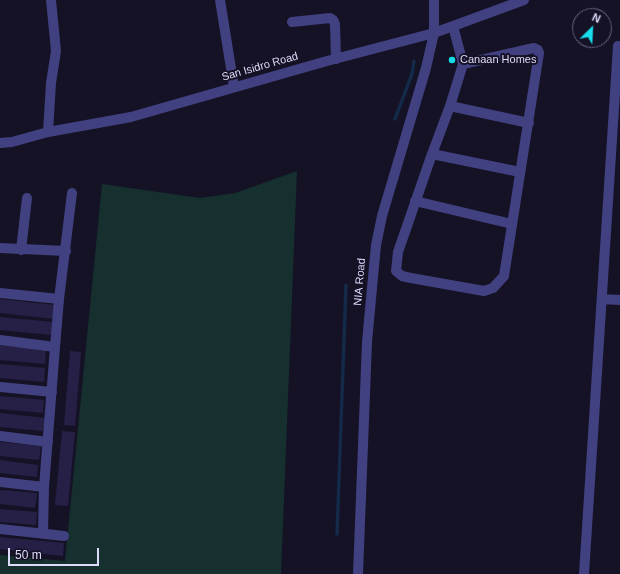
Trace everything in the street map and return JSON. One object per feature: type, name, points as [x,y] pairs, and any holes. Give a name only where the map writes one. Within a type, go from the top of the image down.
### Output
[{"type":"street","points":[[48,132],[51,84],[56,51],[51,0]]},
{"type":"street","points":[[220,0],[234,87]]},
{"type":"street","name":"NIA Road","points":[[358,574],[366,342],[376,246],[382,216],[426,68],[434,33],[434,0]]},
{"type":"street","name":"San Isidro Road","points":[[0,143],[12,142],[48,132],[131,117],[234,87],[434,33],[524,0]]},
{"type":"street","points":[[292,22],[330,18],[333,20],[335,24],[336,59]]},
{"type":"street","points":[[453,26],[463,64],[450,106],[398,252],[396,271],[402,276],[484,291],[493,288],[504,276],[539,52],[534,48],[463,64]]},
{"type":"street","points":[[584,574],[618,46],[620,46]]},
{"type":"street","points":[[450,106],[529,123]]},
{"type":"street","points":[[432,154],[520,172]]},
{"type":"street","points":[[42,533],[44,487],[55,347],[72,193]]},
{"type":"street","points":[[21,250],[27,198]]},
{"type":"street","points":[[415,201],[512,224]]},
{"type":"street","points":[[0,248],[66,251]]},
{"type":"street","points":[[0,293],[60,299]]},
{"type":"street","points":[[602,299],[620,300]]},
{"type":"street","points":[[0,340],[55,347]]},
{"type":"street","points":[[0,387],[52,392]]},
{"type":"street","points":[[0,436],[48,442]]},
{"type":"street","points":[[0,482],[44,487]]},
{"type":"street","points":[[0,529],[64,536]]},
{"type":"green space","points":[[297,171],[281,574],[0,574],[0,555],[65,561],[102,184],[200,198],[235,193]]},
{"type":"building","points":[[0,299],[56,305],[54,319],[0,313]]},
{"type":"building","points":[[0,317],[54,322],[52,335],[0,330]]},
{"type":"building","points":[[0,345],[46,350],[45,364],[0,360]]},
{"type":"building","points":[[70,351],[81,352],[75,426],[64,425]]},
{"type":"building","points":[[0,364],[45,368],[44,382],[0,378]]},
{"type":"building","points":[[0,396],[44,400],[43,413],[0,409]]},
{"type":"building","points":[[0,413],[45,418],[43,431],[0,427]]},
{"type":"building","points":[[62,431],[75,432],[68,506],[55,505]]},
{"type":"building","points":[[0,442],[41,446],[39,460],[0,456]]},
{"type":"building","points":[[0,460],[38,465],[37,477],[0,473]]},
{"type":"building","points":[[0,490],[37,493],[35,508],[0,504]]},
{"type":"building","points":[[0,509],[37,512],[36,525],[0,522]]},
{"type":"building","points":[[0,537],[64,543],[63,556],[0,549]]},
{"type":"waterway","points":[[395,119],[412,74],[414,61]]},
{"type":"waterway","points":[[337,534],[346,285]]},
{"type":"place","name":"Canaan Homes","points":[[452,60]]}]
